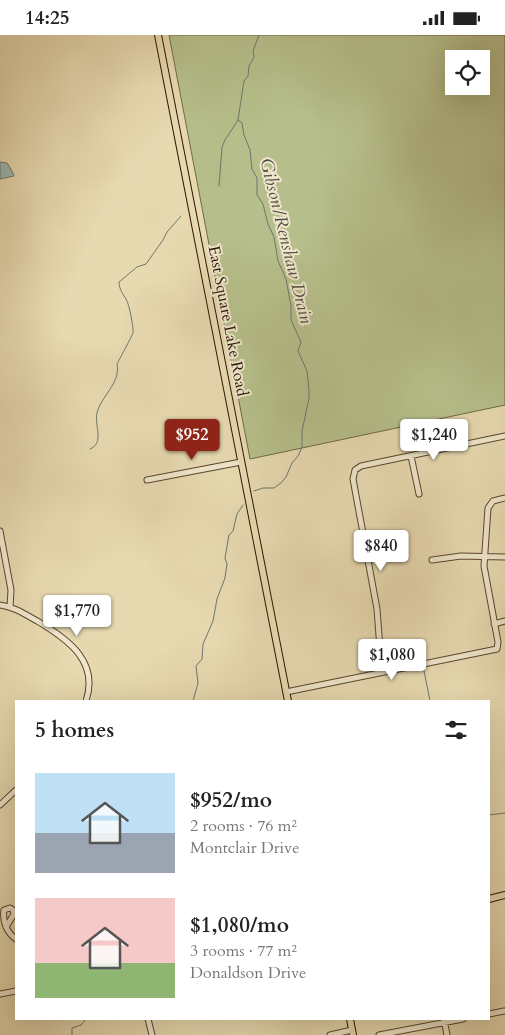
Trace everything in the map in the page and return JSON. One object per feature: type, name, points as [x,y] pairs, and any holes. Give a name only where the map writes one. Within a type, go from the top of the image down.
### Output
[{"type":"main road","name":"East Square Lake Road","points":[[158,35],[288,700]]},
{"type":"main road","points":[[490,899],[505,895]]},
{"type":"main road","points":[[350,1020],[353,1033]]},
{"type":"street","points":[[384,672],[377,609],[353,479],[355,470],[361,466],[505,436]]},
{"type":"street","points":[[411,456],[419,494]]},
{"type":"street","points":[[147,480],[241,463]]},
{"type":"street","points":[[286,692],[498,648],[485,572],[485,557],[489,505],[493,501],[505,498]]},
{"type":"street","points":[[0,531],[11,590],[10,607]]},
{"type":"street","points":[[432,560],[453,557],[505,557]]},
{"type":"street","points":[[0,605],[18,610],[58,635],[78,652],[85,663],[88,673],[89,689],[86,700]]},
{"type":"street","points":[[494,624],[505,621]]},
{"type":"street","points":[[0,805],[15,791]]},
{"type":"street","points":[[6,927],[15,938]]},
{"type":"street","points":[[0,993],[15,991]]},
{"type":"street","points":[[490,1014],[504,1011]]},
{"type":"street","points":[[148,1020],[152,1035]]},
{"type":"street","points":[[379,1035],[444,1021],[447,1035]]},
{"type":"street","points":[[330,1035],[353,1033]]},
{"type":"green space","points":[[169,35],[505,35],[505,405],[250,459]]},
{"type":"water","points":[[0,162],[7,163],[14,176],[0,179]]},
{"type":"waterway","points":[[219,186],[222,147],[238,120],[244,81],[248,76],[249,66],[254,57],[253,51],[259,35]]},
{"type":"waterway","name":"Gibson/Renshaw Drain","points":[[238,120],[242,123],[250,150],[252,169],[257,178],[257,195],[263,204],[268,224],[274,237],[278,261],[286,279],[291,306],[291,320],[301,342],[298,351],[307,371],[309,390],[302,431],[302,447],[298,456],[281,483],[274,488],[263,488],[254,491]]},
{"type":"waterway","points":[[90,449],[97,443],[96,418],[99,407],[116,377],[117,364],[133,333],[128,305],[120,289],[119,282],[137,267],[146,264],[167,232],[181,216]]},
{"type":"waterway","name":"Gibson/Renshaw Drain","points":[[193,700],[198,683],[196,666],[202,659],[203,644],[213,621],[217,599],[225,578],[227,564],[225,558],[229,535],[233,531],[237,514],[243,505]]},
{"type":"waterway","points":[[424,671],[430,700]]},
{"type":"waterway","points":[[490,815],[505,813]]},
{"type":"waterway","name":"Gibson/Renshaw Drain","points":[[72,1035],[72,1028],[81,1025],[85,1020]]}]
